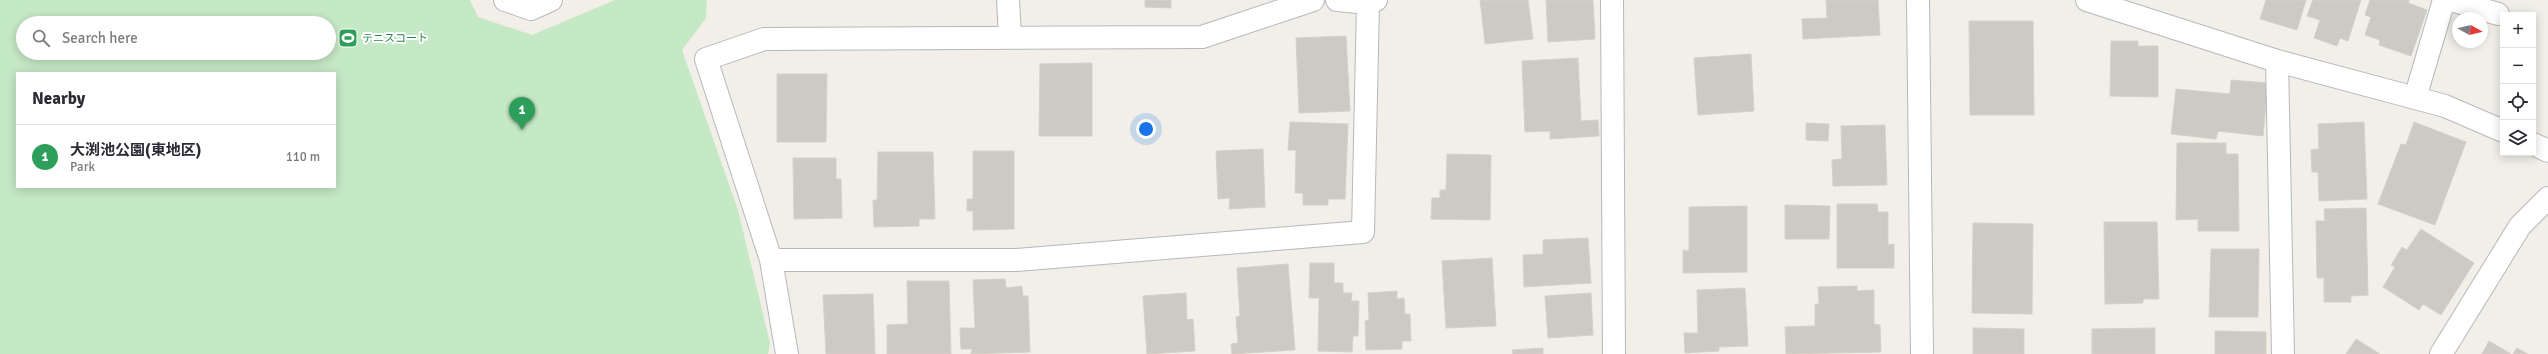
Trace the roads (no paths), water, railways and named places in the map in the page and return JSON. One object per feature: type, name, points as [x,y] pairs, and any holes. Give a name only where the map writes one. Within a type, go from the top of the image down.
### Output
[{"type":"street","points":[[505,0],[531,9],[551,0]]},
{"type":"street","points":[[1008,0],[1010,37]]},
{"type":"street","points":[[787,354],[770,260],[706,58],[764,39],[1202,37],[1313,0]]},
{"type":"street","points":[[770,260],[1016,260],[1363,232],[1372,2],[1337,0]]},
{"type":"street","points":[[1612,0],[1614,354]]},
{"type":"street","points":[[1918,0],[1922,354]]},
{"type":"street","points":[[2087,0],[2276,61],[2445,106],[2500,130]]},
{"type":"street","points":[[2415,98],[2444,0]]},
{"type":"street","points":[[2451,0],[2498,14]]},
{"type":"street","points":[[2276,61],[2284,354]]},
{"type":"street","points":[[2536,145],[2548,151]]},
{"type":"street","points":[[2442,354],[2520,226],[2548,198]]},
{"type":"place","name":"テニスコート","points":[[348,38]]},
{"type":"place","name":"大渕池公園(東地区)","points":[[522,130]]}]
